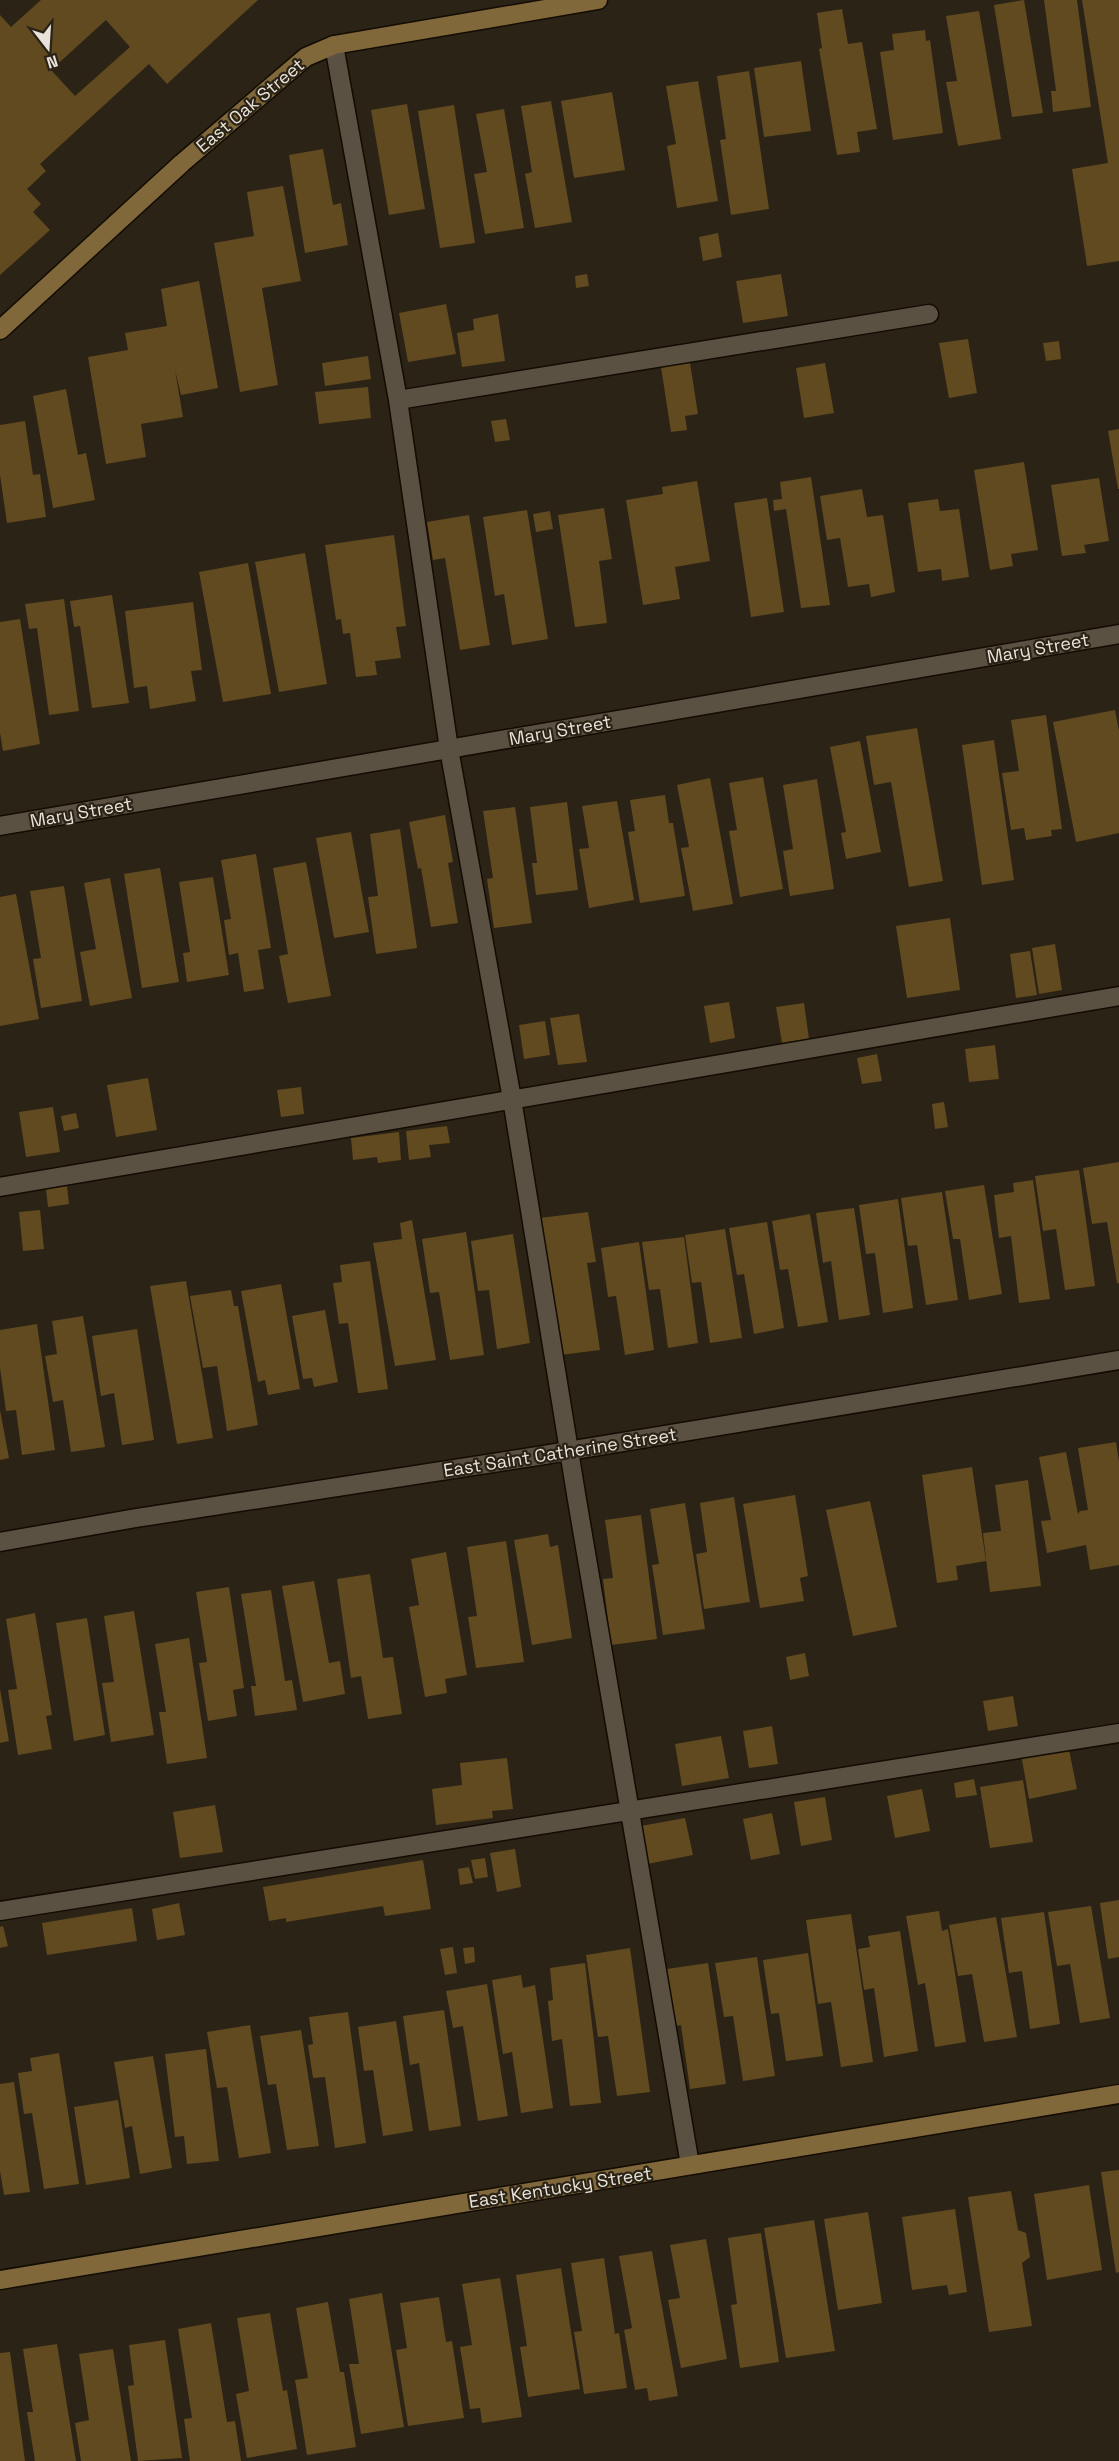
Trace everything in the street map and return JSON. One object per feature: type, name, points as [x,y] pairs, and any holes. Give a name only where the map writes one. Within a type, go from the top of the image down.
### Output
[{"type":"street","name":"East Oak Street","points":[[0,330],[182,163],[306,57],[334,45],[598,0]]},
{"type":"street","points":[[334,45],[398,400],[449,749],[512,1099],[629,1811],[690,2165]]},
{"type":"street","points":[[398,400],[929,314]]},
{"type":"street","name":"Mary Street","points":[[0,826],[1119,634]]},
{"type":"street","points":[[0,1187],[1119,996]]},
{"type":"street","name":"East Saint Catherine Street","points":[[0,1542],[136,1518],[569,1451],[1119,1360]]},
{"type":"street","points":[[0,1911],[1119,1733]]},
{"type":"street","name":"East Kentucky Street","points":[[0,2280],[1119,2094]]},
{"type":"building","points":[[41,0],[258,0],[167,84],[149,64],[40,164],[46,171],[27,189],[41,204],[33,212],[50,230],[0,275],[0,15],[11,27]],"holes":[[[106,20],[130,47],[75,96],[51,70]]]},
{"type":"building","points":[[1024,0],[1043,113],[1012,117],[994,5]]},
{"type":"building","points":[[1044,0],[1077,0],[1091,107],[1053,112],[1051,91],[1056,91]]},
{"type":"building","points":[[1082,0],[1119,0],[1119,261],[1087,266],[1072,169],[1108,163]]},
{"type":"building","points":[[842,9],[848,44],[862,42],[877,129],[857,132],[860,152],[837,155],[819,49],[822,48],[817,13]]},
{"type":"building","points":[[979,11],[1001,139],[958,146],[946,82],[957,81],[946,16]]},
{"type":"building","points":[[925,30],[926,41],[930,40],[943,133],[893,140],[880,52],[894,50],[892,34]]},
{"type":"building","points":[[801,61],[811,131],[764,137],[754,68]]},
{"type":"building","points":[[749,71],[769,209],[731,215],[720,140],[726,139],[717,76]]},
{"type":"building","points":[[698,81],[718,201],[677,208],[667,146],[676,144],[666,86]]},
{"type":"building","points":[[612,92],[625,170],[574,178],[561,101]]},
{"type":"building","points":[[551,101],[572,222],[535,228],[525,174],[532,172],[521,106]]},
{"type":"building","points":[[407,104],[425,209],[389,215],[371,110]]},
{"type":"building","points":[[454,105],[475,243],[440,248],[418,111]]},
{"type":"building","points":[[504,109],[524,228],[485,234],[474,174],[487,172],[476,114]]},
{"type":"building","points":[[323,149],[333,205],[341,203],[348,245],[305,253],[289,155]]},
{"type":"building","points":[[283,186],[301,281],[262,288],[278,385],[240,392],[214,243],[254,236],[247,192]]},
{"type":"building","points":[[718,233],[722,257],[703,261],[699,237]]},
{"type":"building","points":[[587,274],[589,286],[576,288],[575,276]]},
{"type":"building","points":[[781,274],[788,316],[743,323],[736,281]]},
{"type":"building","points":[[199,281],[218,388],[181,395],[175,370],[183,417],[141,424],[146,457],[106,464],[88,357],[128,350],[125,333],[167,326],[161,289]]},
{"type":"building","points":[[446,304],[456,354],[408,362],[399,313]]},
{"type":"building","points":[[498,314],[505,361],[462,367],[457,333],[474,330],[473,319]]},
{"type":"building","points":[[968,339],[977,393],[949,398],[939,343]]},
{"type":"building","points":[[1059,341],[1061,359],[1046,361],[1043,343]]},
{"type":"building","points":[[368,356],[371,379],[325,386],[322,363]]},
{"type":"building","points":[[690,363],[698,414],[685,416],[687,430],[671,432],[661,367]]},
{"type":"building","points":[[825,363],[834,413],[804,418],[796,368]]},
{"type":"building","points":[[368,387],[371,418],[319,424],[315,392]]},
{"type":"building","points":[[66,389],[78,455],[86,453],[95,500],[53,508],[33,396]]},
{"type":"building","points":[[506,419],[510,440],[495,442],[491,421]]},
{"type":"building","points":[[25,421],[33,475],[40,474],[46,517],[7,523],[0,475],[0,425]]},
{"type":"building","points":[[1119,429],[1119,489],[1118,489],[1108,431]]},
{"type":"building","points":[[1024,462],[1038,550],[1011,554],[1013,566],[990,570],[974,470]]},
{"type":"building","points":[[811,477],[830,605],[801,608],[786,509],[774,511],[773,500],[782,499],[780,482]]},
{"type":"building","points":[[1099,478],[1109,541],[1084,545],[1086,553],[1062,556],[1051,485]]},
{"type":"building","points":[[697,481],[710,561],[675,567],[680,599],[643,605],[626,500],[663,494],[662,487]]},
{"type":"building","points":[[862,489],[867,517],[883,515],[895,592],[871,597],[869,584],[848,587],[840,538],[827,540],[820,496]]},
{"type":"building","points":[[767,498],[784,612],[751,617],[734,503]]},
{"type":"building","points":[[938,499],[940,511],[959,509],[969,577],[942,581],[941,569],[918,572],[908,503]]},
{"type":"building","points":[[604,508],[612,559],[599,561],[607,623],[575,627],[558,515]]},
{"type":"building","points":[[527,510],[548,639],[512,645],[504,594],[495,596],[483,517]]},
{"type":"building","points":[[550,511],[553,529],[536,532],[533,514]]},
{"type":"building","points":[[469,515],[490,645],[460,650],[445,558],[433,560],[427,522]]},
{"type":"building","points":[[394,535],[406,626],[396,627],[401,658],[375,661],[377,675],[356,677],[350,633],[343,634],[341,619],[336,620],[325,545]]},
{"type":"building","points":[[305,553],[327,684],[279,692],[255,562]]},
{"type":"building","points":[[248,563],[271,694],[223,702],[199,572]]},
{"type":"building","points":[[112,595],[129,703],[92,708],[80,626],[74,627],[70,601]]},
{"type":"building","points":[[64,599],[79,711],[49,715],[37,628],[29,629],[25,604]]},
{"type":"building","points":[[193,602],[202,670],[191,671],[196,701],[150,709],[147,686],[134,688],[125,611]]},
{"type":"building","points":[[20,619],[40,744],[3,751],[0,733],[0,622]]},
{"type":"building","points":[[1115,710],[1119,731],[1119,833],[1076,842],[1053,722]]},
{"type":"building","points":[[1046,715],[1062,829],[1051,830],[1052,836],[1026,840],[1024,828],[1011,830],[1002,773],[1019,771],[1011,720]]},
{"type":"building","points":[[917,728],[943,881],[909,887],[891,782],[874,785],[866,736]]},
{"type":"building","points":[[994,740],[1014,880],[982,885],[962,745]]},
{"type":"building","points":[[860,741],[881,852],[846,859],[841,833],[846,832],[830,747]]},
{"type":"building","points":[[763,777],[783,889],[740,897],[729,831],[737,830],[729,783]]},
{"type":"building","points":[[710,778],[733,904],[693,911],[681,848],[689,847],[677,785]]},
{"type":"building","points":[[817,779],[834,889],[790,896],[783,851],[793,849],[783,785]]},
{"type":"building","points":[[665,795],[669,823],[673,823],[685,896],[640,903],[628,832],[635,831],[630,800]]},
{"type":"building","points":[[617,801],[634,900],[589,908],[579,849],[589,848],[582,806]]},
{"type":"building","points":[[567,802],[578,890],[536,895],[532,863],[537,863],[530,807]]},
{"type":"building","points":[[515,807],[532,923],[494,928],[487,879],[493,878],[483,811]]},
{"type":"building","points":[[445,815],[453,862],[448,863],[458,923],[431,927],[421,868],[418,869],[409,822]]},
{"type":"building","points":[[400,829],[417,948],[376,954],[368,897],[378,896],[370,834]]},
{"type":"building","points":[[351,832],[369,932],[334,938],[316,838]]},
{"type":"building","points":[[256,854],[271,948],[258,950],[264,989],[244,992],[238,953],[229,955],[224,920],[231,919],[221,860]]},
{"type":"building","points":[[306,862],[331,996],[288,1003],[279,956],[288,954],[273,868]]},
{"type":"building","points":[[160,868],[179,982],[142,988],[124,874]]},
{"type":"building","points":[[213,877],[229,975],[187,982],[183,953],[190,952],[179,882]]},
{"type":"building","points":[[110,878],[132,998],[90,1006],[80,952],[96,949],[84,883]]},
{"type":"building","points":[[64,886],[82,1001],[41,1008],[33,959],[41,958],[30,891]]},
{"type":"building","points":[[16,894],[39,1019],[0,1026],[0,897]]},
{"type":"building","points":[[950,918],[960,990],[907,998],[896,926]]},
{"type":"building","points":[[1055,944],[1062,990],[1039,994],[1032,948]]},
{"type":"building","points":[[1030,951],[1037,995],[1016,998],[1010,954]]},
{"type":"building","points":[[729,1002],[735,1038],[710,1043],[704,1006]]},
{"type":"building","points":[[804,1003],[809,1039],[782,1043],[776,1007]]},
{"type":"building","points":[[579,1014],[587,1062],[558,1065],[550,1018]]},
{"type":"building","points":[[545,1021],[550,1055],[524,1059],[519,1025]]},
{"type":"building","points":[[995,1045],[999,1079],[969,1082],[965,1049]]},
{"type":"building","points":[[877,1054],[882,1081],[862,1084],[857,1058]]},
{"type":"building","points":[[148,1078],[157,1130],[116,1137],[107,1085]]},
{"type":"building","points":[[301,1087],[304,1114],[281,1117],[277,1090]]},
{"type":"building","points":[[944,1102],[948,1127],[935,1129],[932,1104]]},
{"type":"building","points":[[53,1107],[60,1152],[26,1157],[19,1112]]},
{"type":"building","points":[[76,1113],[79,1128],[64,1131],[61,1116]]},
{"type":"building","points":[[447,1126],[450,1143],[429,1145],[431,1157],[409,1160],[406,1131]]},
{"type":"building","points":[[399,1132],[401,1160],[378,1163],[377,1157],[353,1160],[351,1138]]},
{"type":"building","points":[[1119,1162],[1119,1283],[1117,1283],[1107,1222],[1092,1224],[1083,1168]]},
{"type":"building","points":[[1079,1170],[1095,1286],[1065,1290],[1056,1229],[1043,1231],[1035,1176]]},
{"type":"building","points":[[1033,1180],[1050,1299],[1019,1303],[1011,1236],[999,1238],[994,1195],[1014,1192],[1013,1183]]},
{"type":"building","points":[[984,1185],[1002,1294],[969,1300],[960,1239],[953,1239],[945,1191]]},
{"type":"building","points":[[67,1186],[69,1204],[48,1207],[46,1189]]},
{"type":"building","points":[[942,1192],[958,1300],[926,1305],[917,1245],[908,1246],[901,1198]]},
{"type":"building","points":[[898,1199],[913,1308],[883,1313],[875,1253],[866,1254],[859,1205]]},
{"type":"building","points":[[854,1208],[870,1315],[839,1320],[831,1261],[823,1263],[816,1213]]},
{"type":"building","points":[[40,1210],[44,1249],[23,1251],[19,1212]]},
{"type":"building","points":[[588,1212],[596,1262],[587,1263],[600,1350],[560,1355],[540,1218]]},
{"type":"building","points":[[810,1214],[828,1322],[798,1327],[788,1269],[780,1270],[772,1221]]},
{"type":"building","points":[[412,1220],[436,1360],[395,1366],[373,1243],[402,1239],[400,1223]]},
{"type":"building","points":[[767,1222],[784,1328],[754,1334],[744,1274],[737,1275],[729,1228]]},
{"type":"building","points":[[725,1229],[742,1338],[710,1343],[701,1282],[692,1283],[685,1235]]},
{"type":"building","points":[[466,1232],[484,1355],[450,1360],[439,1292],[430,1293],[422,1239]]},
{"type":"building","points":[[513,1234],[530,1343],[497,1349],[489,1290],[478,1291],[471,1241]]},
{"type":"building","points":[[684,1237],[698,1343],[668,1348],[660,1289],[649,1290],[642,1242]]},
{"type":"building","points":[[639,1242],[654,1350],[625,1355],[616,1296],[608,1297],[601,1248]]},
{"type":"building","points":[[370,1261],[388,1389],[358,1393],[348,1323],[339,1324],[333,1283],[342,1282],[340,1265]]},
{"type":"building","points":[[186,1281],[213,1438],[177,1444],[150,1286]]},
{"type":"building","points":[[281,1284],[300,1389],[268,1395],[265,1380],[258,1382],[241,1291]]},
{"type":"building","points":[[231,1290],[234,1306],[238,1306],[258,1425],[227,1431],[217,1366],[203,1368],[190,1296]]},
{"type":"building","points":[[325,1310],[338,1382],[314,1387],[312,1378],[303,1379],[292,1316]]},
{"type":"building","points":[[83,1316],[105,1447],[71,1452],[63,1400],[53,1402],[45,1356],[57,1354],[52,1321]]},
{"type":"building","points":[[37,1324],[55,1450],[22,1455],[16,1410],[6,1411],[0,1368],[0,1330]]},
{"type":"building","points":[[137,1329],[154,1440],[122,1445],[114,1393],[101,1396],[92,1336]]},
{"type":"building","points":[[0,1410],[9,1458],[0,1460]]},
{"type":"building","points":[[1116,1442],[1119,1462],[1119,1565],[1090,1570],[1086,1545],[1047,1553],[1041,1521],[1051,1520],[1039,1457],[1066,1452],[1078,1514],[1080,1511],[1088,1510],[1078,1448]]},
{"type":"building","points":[[972,1467],[986,1561],[956,1566],[958,1580],[937,1583],[922,1475]]},
{"type":"building","points":[[1028,1480],[1041,1586],[990,1592],[983,1533],[1001,1531],[995,1485]]},
{"type":"building","points":[[795,1495],[808,1576],[800,1578],[804,1601],[760,1608],[743,1504]]},
{"type":"building","points":[[734,1497],[750,1602],[704,1609],[696,1554],[707,1552],[700,1503]]},
{"type":"building","points":[[870,1501],[897,1627],[853,1636],[826,1510]]},
{"type":"building","points":[[685,1503],[705,1629],[663,1635],[652,1565],[659,1564],[650,1509]]},
{"type":"building","points":[[641,1515],[657,1639],[611,1645],[603,1579],[613,1578],[605,1520]]},
{"type":"building","points":[[548,1534],[550,1547],[558,1545],[572,1638],[532,1645],[514,1540]]},
{"type":"building","points":[[506,1541],[524,1662],[476,1668],[468,1617],[477,1616],[467,1547]]},
{"type":"building","points":[[446,1552],[467,1675],[445,1679],[447,1693],[425,1697],[409,1607],[419,1605],[411,1559]]},
{"type":"building","points":[[370,1574],[383,1658],[393,1657],[402,1714],[368,1719],[361,1676],[351,1678],[337,1579]]},
{"type":"building","points":[[314,1581],[329,1663],[340,1661],[345,1694],[303,1702],[282,1586]]},
{"type":"building","points":[[229,1587],[244,1688],[233,1690],[237,1716],[208,1721],[199,1663],[207,1662],[196,1592]]},
{"type":"building","points":[[271,1590],[285,1681],[292,1680],[297,1710],[255,1716],[251,1686],[256,1686],[241,1594]]},
{"type":"building","points":[[134,1611],[154,1735],[111,1742],[102,1683],[114,1682],[104,1616]]},
{"type":"building","points":[[35,1613],[52,1715],[46,1716],[52,1749],[18,1755],[8,1690],[17,1689],[6,1619]]},
{"type":"building","points":[[87,1618],[105,1735],[74,1741],[56,1623]]},
{"type":"building","points":[[189,1638],[207,1758],[167,1764],[159,1712],[166,1712],[155,1644]]},
{"type":"building","points":[[805,1653],[809,1676],[790,1680],[786,1657]]},
{"type":"building","points":[[0,1689],[9,1741],[0,1743]]},
{"type":"building","points":[[1013,1696],[1018,1726],[988,1731],[983,1701]]},
{"type":"building","points":[[772,1726],[778,1764],[749,1768],[743,1731]]},
{"type":"building","points":[[721,1736],[729,1778],[682,1786],[675,1744]]},
{"type":"building","points":[[1068,1745],[1077,1789],[1029,1799],[1021,1754]]},
{"type":"building","points":[[507,1758],[513,1809],[492,1811],[493,1818],[436,1825],[432,1789],[462,1785],[460,1763]]},
{"type":"building","points":[[974,1779],[977,1795],[956,1798],[954,1783]]},
{"type":"building","points":[[1023,1780],[1033,1842],[990,1848],[980,1787]]},
{"type":"building","points":[[922,1789],[930,1831],[895,1838],[887,1796]]},
{"type":"building","points":[[825,1797],[832,1840],[801,1846],[794,1802]]},
{"type":"building","points":[[215,1805],[223,1852],[180,1858],[173,1812]]},
{"type":"building","points":[[772,1813],[780,1854],[751,1860],[743,1819]]},
{"type":"building","points":[[685,1818],[693,1855],[647,1864],[641,1826]]},
{"type":"building","points":[[515,1849],[521,1887],[497,1892],[490,1853]]},
{"type":"building","points":[[485,1858],[488,1877],[475,1879],[471,1860]]},
{"type":"building","points":[[423,1860],[431,1909],[385,1916],[383,1906],[286,1922],[286,1918],[269,1921],[263,1887]]},
{"type":"building","points":[[469,1867],[473,1883],[460,1885],[458,1869]]},
{"type":"building","points":[[1119,1900],[1119,1957],[1108,1959],[1100,1903]]},
{"type":"building","points":[[179,1903],[185,1935],[157,1940],[152,1909]]},
{"type":"building","points":[[1091,1906],[1110,2018],[1080,2023],[1070,1964],[1057,1966],[1048,1912]]},
{"type":"building","points":[[132,1908],[137,1941],[47,1955],[42,1923]]},
{"type":"building","points":[[939,1911],[942,1931],[948,1929],[966,2042],[935,2047],[925,1983],[918,1985],[906,1916]]},
{"type":"building","points":[[1044,1912],[1060,2024],[1030,2029],[1022,1971],[1009,1973],[1001,1918]]},
{"type":"building","points":[[851,1914],[873,2062],[841,2067],[831,2002],[818,2004],[806,1920]]},
{"type":"building","points":[[996,1917],[1017,2037],[984,2042],[972,1974],[958,1976],[949,1925]]},
{"type":"building","points":[[3,1926],[8,1946],[0,1948],[0,1927]]},
{"type":"building","points":[[900,1931],[918,2051],[884,2057],[874,1988],[864,1990],[858,1949],[870,1947],[868,1936]]},
{"type":"building","points":[[453,1947],[457,1973],[445,1975],[440,1949]]},
{"type":"building","points":[[474,1947],[475,1962],[465,1964],[463,1948]]},
{"type":"building","points":[[630,1948],[650,2092],[617,2096],[608,2036],[598,2037],[586,1955]]},
{"type":"building","points":[[808,1953],[823,2056],[786,2061],[779,2013],[771,2014],[763,1960]]},
{"type":"building","points":[[757,1957],[775,2076],[743,2081],[733,2016],[724,2017],[715,1963]]},
{"type":"building","points":[[585,1963],[601,2103],[570,2106],[562,2039],[552,2041],[548,2001],[553,2000],[550,1968]]},
{"type":"building","points":[[708,1963],[726,2084],[690,2089],[681,2025],[669,2027],[660,1970]]},
{"type":"building","points":[[521,1975],[523,1988],[535,1985],[553,2108],[521,2113],[512,2052],[503,2054],[492,1980]]},
{"type":"building","points":[[487,1984],[508,2116],[478,2121],[463,2026],[453,2028],[446,1991]]},
{"type":"building","points":[[444,2010],[461,2126],[429,2131],[419,2063],[410,2065],[403,2016]]},
{"type":"building","points":[[348,2012],[366,2143],[335,2148],[325,2077],[313,2078],[308,2045],[313,2044],[309,2017]]},
{"type":"building","points":[[396,2021],[413,2131],[383,2136],[373,2070],[364,2071],[358,2027]]},
{"type":"building","points":[[250,2025],[271,2153],[239,2158],[227,2087],[217,2088],[207,2032]]},
{"type":"building","points":[[301,2030],[319,2146],[287,2150],[276,2084],[268,2085],[260,2036]]},
{"type":"building","points":[[206,2049],[219,2161],[187,2164],[184,2136],[175,2137],[165,2054]]},
{"type":"building","points":[[59,2053],[79,2184],[44,2189],[32,2113],[24,2114],[18,2073],[32,2071],[30,2058]]},
{"type":"building","points":[[153,2056],[172,2168],[140,2174],[132,2126],[125,2128],[114,2062]]},
{"type":"building","points":[[14,2082],[30,2192],[4,2195],[0,2171],[0,2084]]},
{"type":"building","points":[[118,2100],[130,2178],[86,2185],[74,2107]]},
{"type":"building","points":[[1119,2170],[1119,2272],[1116,2273],[1101,2172]]},
{"type":"building","points":[[1089,2185],[1102,2270],[1047,2280],[1034,2194]]},
{"type":"building","points":[[1011,2191],[1018,2230],[1026,2233],[1030,2257],[1022,2263],[1032,2326],[989,2332],[968,2197]]},
{"type":"building","points":[[955,2209],[967,2292],[949,2295],[947,2285],[912,2290],[902,2217]]},
{"type":"building","points":[[868,2212],[882,2303],[838,2310],[824,2219]]},
{"type":"building","points":[[814,2220],[835,2351],[786,2358],[764,2228]]},
{"type":"building","points":[[761,2233],[779,2362],[740,2368],[731,2305],[737,2304],[728,2238]]},
{"type":"building","points":[[706,2239],[727,2359],[681,2368],[668,2300],[680,2298],[670,2245]]},
{"type":"building","points":[[652,2251],[678,2396],[649,2401],[647,2388],[635,2390],[624,2330],[632,2328],[619,2256]]},
{"type":"building","points":[[604,2258],[615,2334],[619,2333],[627,2388],[584,2394],[574,2332],[582,2331],[571,2263]]},
{"type":"building","points":[[561,2268],[580,2389],[528,2397],[520,2347],[527,2346],[516,2275]]},
{"type":"building","points":[[500,2278],[522,2417],[482,2423],[480,2408],[470,2409],[460,2347],[472,2345],[462,2284]]},
{"type":"building","points":[[382,2293],[404,2427],[361,2434],[349,2364],[359,2364],[349,2299]]},
{"type":"building","points":[[439,2297],[446,2342],[452,2341],[464,2418],[408,2426],[396,2350],[407,2348],[400,2303]]},
{"type":"building","points":[[328,2302],[340,2372],[344,2372],[356,2447],[307,2455],[295,2380],[308,2378],[296,2308]]},
{"type":"building","points":[[270,2313],[283,2391],[287,2390],[297,2449],[247,2458],[236,2394],[249,2391],[237,2318]]},
{"type":"building","points":[[211,2323],[227,2422],[235,2421],[241,2461],[190,2461],[184,2419],[192,2418],[178,2329]]},
{"type":"building","points":[[165,2340],[182,2458],[138,2461],[128,2386],[134,2385],[129,2345]]},
{"type":"building","points":[[57,2344],[76,2461],[35,2461],[27,2412],[33,2412],[23,2349]]},
{"type":"building","points":[[113,2349],[131,2461],[81,2461],[75,2423],[89,2420],[79,2354]]},
{"type":"building","points":[[10,2352],[25,2461],[0,2461],[0,2353]]}]
